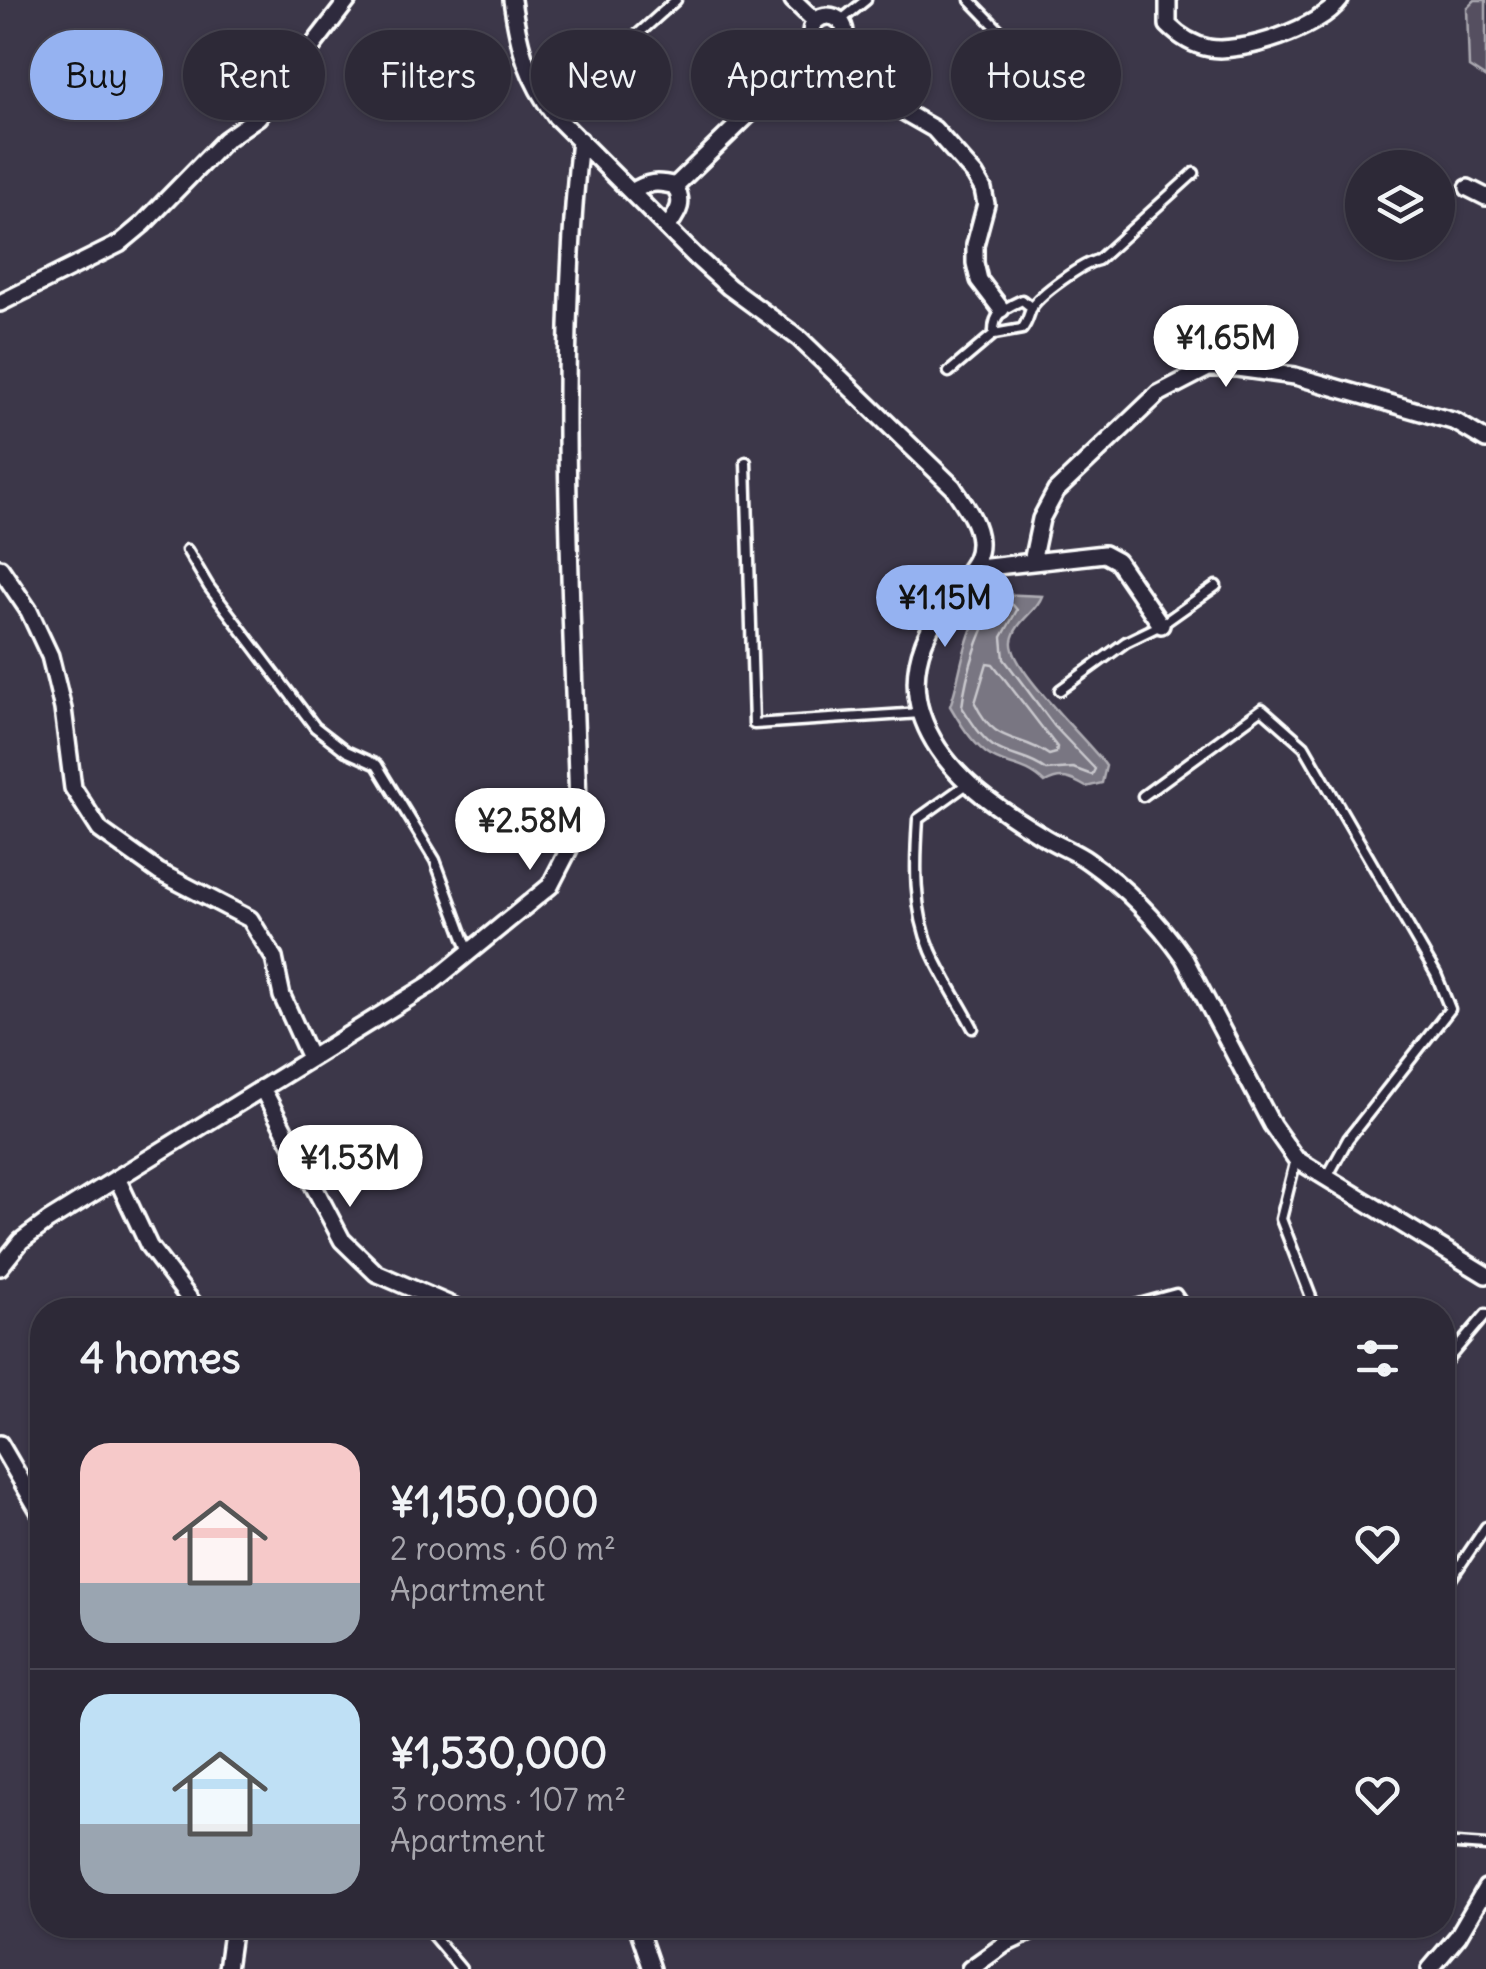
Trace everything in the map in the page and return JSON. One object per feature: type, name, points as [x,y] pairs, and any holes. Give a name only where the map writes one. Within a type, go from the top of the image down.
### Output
[{"type":"street","points":[[0,303],[119,244],[143,224],[226,140],[258,116],[348,0]]},
{"type":"street","points":[[512,0],[518,46],[535,88],[580,140],[729,287],[800,339],[953,487],[972,516],[979,538],[978,559],[931,624],[914,678],[921,713],[936,747],[967,784],[1040,835],[1087,860],[1140,904],[1168,935],[1272,1125],[1296,1159],[1486,1276]]},
{"type":"street","points":[[793,0],[815,21]]},
{"type":"street","points":[[1168,0],[1168,25],[1179,36],[1206,48],[1233,49],[1298,28],[1335,8],[1340,0]]},
{"type":"street","points":[[811,30],[815,21],[825,16],[840,21],[844,30]]},
{"type":"street","points":[[674,186],[742,120]]},
{"type":"street","points":[[918,120],[934,129],[983,189],[986,204],[975,245],[975,263],[979,280],[1002,310]]},
{"type":"street","points":[[0,1267],[20,1241],[429,984],[550,886],[569,849],[578,805],[566,394],[572,210],[580,140]]},
{"type":"street","points":[[632,192],[645,184],[674,186],[681,198],[680,208],[668,228]]},
{"type":"street","points":[[1468,188],[1486,198]]},
{"type":"street","points":[[1032,562],[1041,519],[1056,490],[1158,394],[1208,368],[1295,376],[1456,422],[1486,440]]},
{"type":"street","points":[[970,569],[1104,554],[1117,561],[1162,625]]},
{"type":"street","points":[[0,568],[29,611],[50,656],[63,709],[73,788],[100,830],[159,872],[250,920],[274,958],[282,996],[310,1058]]},
{"type":"street","points":[[262,1088],[342,1240],[376,1272],[435,1298]]},
{"type":"street","points":[[117,1178],[149,1246],[189,1298]]},
{"type":"street","points":[[0,1444],[30,1495]]},
{"type":"street","points":[[1430,1969],[1458,1936],[1486,1888]]},
{"type":"street","points":[[227,1969],[231,1938]]},
{"type":"street","points":[[644,1938],[652,1969]]},
{"type":"street","points":[[970,1969],[1018,1938]]},
{"type":"lane","points":[[643,30],[676,0]]},
{"type":"lane","points":[[840,21],[866,0]]},
{"type":"lane","points":[[970,0],[999,30]]},
{"type":"lane","points":[[950,372],[994,334],[1022,329],[1030,320],[1032,308],[1085,262],[1098,260],[1194,173]]},
{"type":"lane","points":[[994,334],[994,321],[1002,310],[1022,300],[1032,308]]},
{"type":"lane","points":[[746,462],[754,724],[921,713]]},
{"type":"lane","points":[[188,550],[209,587],[315,727],[346,751],[378,766],[435,860],[470,952]]},
{"type":"lane","points":[[1060,690],[1126,642],[1162,625],[1216,586]]},
{"type":"lane","points":[[1143,796],[1262,709],[1304,746],[1436,974],[1450,1009],[1348,1139],[1326,1178]]},
{"type":"lane","points":[[967,784],[918,818],[914,872],[920,918],[932,952],[973,1028]]},
{"type":"lane","points":[[1296,1159],[1282,1220],[1311,1298]]},
{"type":"lane","points":[[1455,1351],[1486,1314]]},
{"type":"lane","points":[[1455,1573],[1486,1527]]},
{"type":"lane","points":[[1455,1845],[1486,1846]]},
{"type":"lane","points":[[435,1938],[461,1969]]},
{"type":"shaded area","points":[[1475,0],[1486,0],[1486,78],[1469,67],[1467,8]]},
{"type":"water","points":[[1000,594],[1042,596],[1014,634],[1014,653],[1036,686],[1106,766],[1102,783],[1086,787],[1061,778],[1045,783],[993,758],[970,737],[950,706],[972,629],[988,603]]}]
